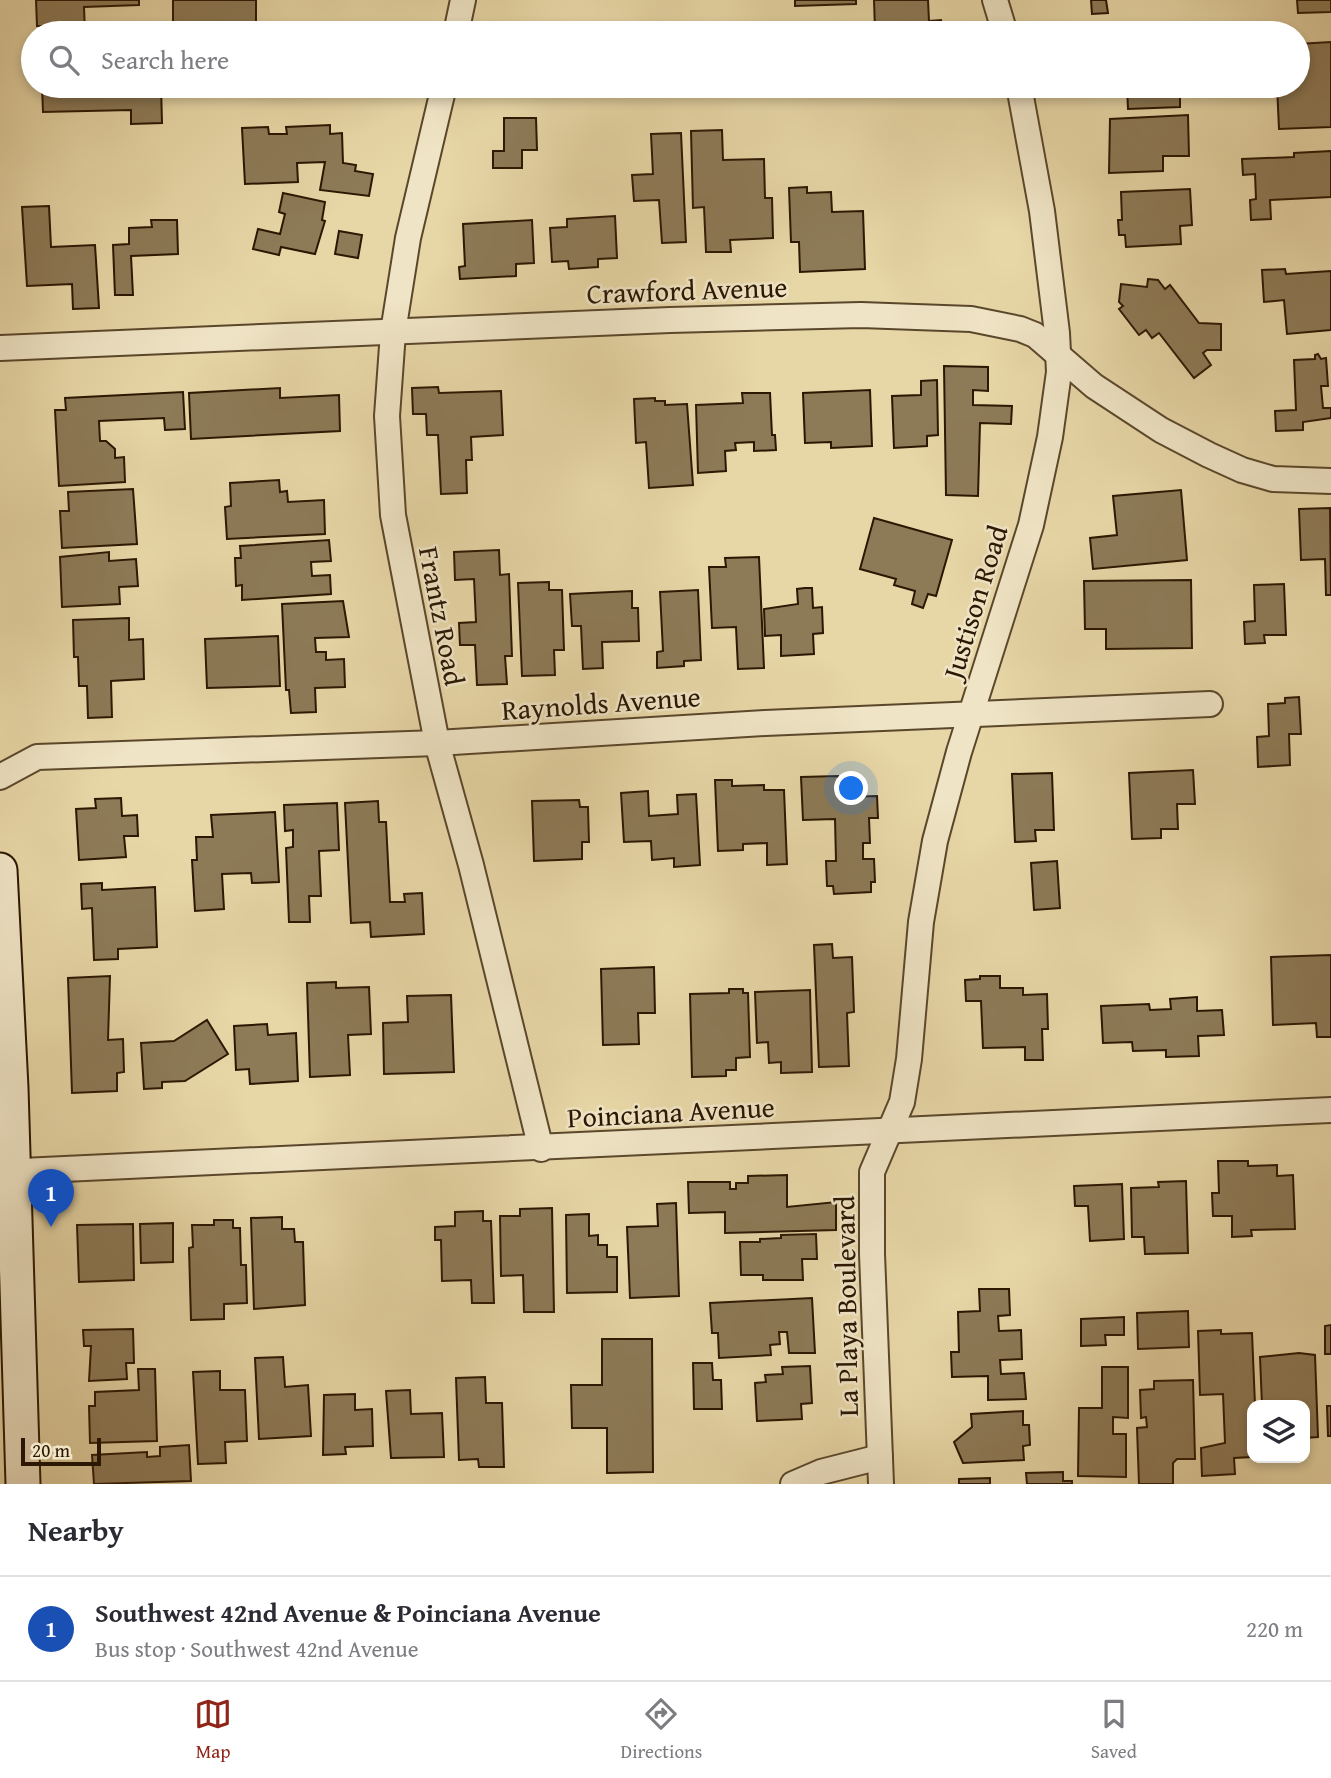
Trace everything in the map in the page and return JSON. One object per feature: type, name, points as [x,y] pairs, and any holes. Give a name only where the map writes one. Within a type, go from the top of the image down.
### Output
[{"type":"main road","points":[[0,870],[7,1172],[23,1484]]},
{"type":"street","points":[[459,21],[463,0]]},
{"type":"street","points":[[995,0],[1001,21]]},
{"type":"street","name":"Frantz Road","points":[[440,98],[406,249],[393,332],[387,416],[393,515],[437,743],[471,865],[541,1149]]},
{"type":"street","name":"Justison Road","points":[[890,1131],[902,1102],[908,1070],[915,973],[935,841],[1033,515],[1052,428],[1059,354],[1036,169],[1021,98]]},
{"type":"street","name":"Crawford Avenue","points":[[0,348],[670,320],[861,315],[942,316],[1020,329],[1035,335],[1094,386],[1118,402],[1161,430],[1242,470],[1273,479],[1331,481]]},
{"type":"street","name":"Raynolds Avenue","points":[[0,777],[37,757],[437,743],[972,713],[1210,704]]},
{"type":"street","name":"Poinciana Avenue","points":[[7,1172],[1331,1110]]},
{"type":"street","name":"La Playa Boulevard","points":[[881,1484],[872,1254],[872,1172],[890,1131]]},
{"type":"street","points":[[793,1484],[821,1472],[880,1457]]},
{"type":"building","points":[[36,0],[139,0],[139,5],[84,7],[85,21],[37,21]]},
{"type":"building","points":[[173,0],[256,0],[256,21],[173,21]]},
{"type":"building","points":[[795,0],[856,0],[856,4],[795,6]]},
{"type":"building","points":[[874,0],[928,0],[929,21],[875,21]]},
{"type":"building","points":[[1091,0],[1106,0],[1108,13],[1092,14]]},
{"type":"building","points":[[1297,0],[1331,0],[1331,12],[1298,13]]},
{"type":"building","points":[[1331,42],[1331,127],[1279,129],[1278,98],[1310,98],[1310,43]]},
{"type":"building","points":[[42,98],[161,98],[162,123],[131,124],[131,110],[43,112]]},
{"type":"building","points":[[1128,98],[1180,98],[1180,107],[1128,109]]},
{"type":"building","points":[[1188,115],[1189,156],[1163,156],[1163,171],[1109,173],[1110,119]]},
{"type":"building","points":[[504,118],[536,118],[537,150],[522,150],[522,168],[493,168],[493,151],[504,151]]},
{"type":"building","points":[[330,125],[330,134],[342,133],[343,163],[356,165],[355,171],[373,174],[369,196],[320,190],[325,162],[297,163],[298,182],[245,184],[242,128],[268,127],[269,134],[287,134],[286,127]]},
{"type":"building","points":[[722,130],[723,160],[764,159],[765,198],[772,198],[773,238],[730,240],[731,252],[706,252],[704,207],[693,208],[691,131]]},
{"type":"building","points":[[681,133],[686,242],[662,243],[659,200],[634,201],[632,175],[653,174],[651,134]]},
{"type":"building","points":[[1331,151],[1331,197],[1270,200],[1271,219],[1251,220],[1250,200],[1256,199],[1255,174],[1243,175],[1242,159],[1294,157],[1294,153]]},
{"type":"building","points":[[807,187],[807,193],[831,192],[832,212],[863,211],[865,269],[800,272],[799,242],[791,242],[789,188]]},
{"type":"building","points":[[1190,189],[1192,225],[1180,226],[1181,244],[1126,247],[1125,235],[1119,235],[1118,220],[1122,220],[1121,192]]},
{"type":"building","points":[[283,193],[325,202],[322,220],[325,221],[315,254],[281,247],[279,255],[253,249],[258,229],[280,234],[285,214],[279,212]]},
{"type":"building","points":[[49,206],[51,247],[95,245],[99,308],[73,309],[72,284],[27,286],[22,207]]},
{"type":"building","points":[[615,216],[617,258],[598,259],[598,267],[569,269],[568,261],[552,262],[550,228],[567,227],[567,219]]},
{"type":"building","points":[[151,220],[177,220],[178,254],[131,256],[133,295],[115,295],[113,245],[129,244],[129,228],[152,227]]},
{"type":"building","points":[[532,220],[534,263],[516,264],[516,276],[460,279],[459,267],[465,266],[463,224]]},
{"type":"building","points":[[339,231],[362,235],[358,258],[335,254]]},
{"type":"building","points":[[1285,269],[1286,274],[1331,271],[1331,330],[1287,334],[1284,300],[1264,302],[1262,270]]},
{"type":"building","points":[[1148,279],[1158,280],[1165,289],[1170,285],[1199,323],[1221,324],[1221,350],[1207,350],[1203,353],[1211,365],[1194,378],[1159,333],[1152,338],[1146,330],[1139,335],[1119,309],[1123,306],[1119,302],[1121,284],[1147,287]]},
{"type":"building","points":[[1318,354],[1321,359],[1326,358],[1328,386],[1321,386],[1323,408],[1331,408],[1331,418],[1303,422],[1303,430],[1276,431],[1275,411],[1296,410],[1294,360],[1315,359]]},
{"type":"building","points":[[944,366],[988,367],[988,391],[973,390],[973,405],[1012,406],[1011,424],[980,423],[978,496],[946,495]]},
{"type":"building","points":[[937,380],[938,435],[927,436],[927,446],[894,448],[892,396],[921,395],[921,381]]},
{"type":"building","points":[[438,387],[439,393],[501,391],[503,435],[471,437],[472,460],[466,460],[467,493],[441,494],[438,435],[427,435],[426,414],[413,414],[412,388]]},
{"type":"building","points":[[280,388],[280,398],[339,395],[340,431],[191,439],[189,393]]},
{"type":"building","points":[[870,390],[872,446],[831,448],[831,442],[805,443],[803,393]]},
{"type":"building","points":[[183,392],[185,429],[165,430],[164,418],[99,421],[100,441],[106,441],[115,449],[115,458],[124,457],[125,482],[59,486],[55,410],[66,410],[65,398]]},
{"type":"building","points":[[742,393],[770,393],[772,435],[775,435],[776,450],[754,451],[754,442],[735,443],[736,450],[725,451],[726,471],[698,473],[696,405],[743,403]]},
{"type":"building","points":[[655,398],[655,401],[665,401],[665,405],[687,404],[693,485],[649,488],[646,442],[636,443],[634,399]]},
{"type":"building","points":[[279,480],[280,492],[287,491],[288,502],[324,500],[325,534],[227,539],[225,507],[231,506],[230,483]]},
{"type":"building","points":[[133,489],[137,544],[62,548],[60,511],[69,511],[68,492]]},
{"type":"building","points":[[1181,490],[1187,560],[1093,569],[1090,538],[1117,535],[1113,496]]},
{"type":"building","points":[[1330,508],[1331,595],[1326,595],[1325,559],[1301,560],[1299,509]]},
{"type":"building","points":[[874,518],[952,540],[936,596],[928,594],[923,608],[912,604],[915,591],[894,585],[896,579],[860,569]]},
{"type":"building","points":[[329,540],[331,561],[311,562],[312,576],[330,575],[331,594],[242,600],[242,585],[236,586],[235,558],[241,558],[240,546]]},
{"type":"building","points":[[499,550],[500,575],[509,574],[512,656],[505,656],[507,684],[477,685],[475,645],[460,645],[459,623],[476,622],[474,579],[455,580],[454,552]]},
{"type":"building","points":[[109,552],[109,561],[136,559],[138,586],[119,587],[120,604],[62,607],[60,557]]},
{"type":"building","points":[[759,557],[764,668],[738,669],[736,627],[712,628],[709,567],[726,567],[725,558]]},
{"type":"building","points":[[1191,580],[1192,648],[1106,649],[1106,629],[1085,629],[1084,581]]},
{"type":"building","points":[[549,582],[549,590],[562,590],[564,650],[554,650],[555,675],[522,676],[518,583]]},
{"type":"building","points":[[1284,584],[1286,635],[1264,635],[1265,643],[1245,644],[1244,622],[1255,621],[1254,585]]},
{"type":"building","points":[[812,588],[813,608],[822,607],[823,633],[813,634],[814,654],[781,656],[781,635],[765,636],[764,609],[798,604],[797,589]]},
{"type":"building","points":[[698,590],[701,660],[684,661],[684,666],[657,668],[657,652],[663,651],[660,592]]},
{"type":"building","points":[[632,591],[632,608],[638,608],[639,641],[602,642],[603,668],[583,669],[581,626],[572,626],[570,594]]},
{"type":"building","points":[[343,601],[349,637],[315,638],[316,652],[326,652],[326,660],[344,659],[345,687],[315,688],[316,712],[291,713],[289,690],[286,690],[282,604]]},
{"type":"building","points":[[129,618],[129,640],[143,639],[144,679],[111,681],[112,717],[88,718],[87,686],[79,686],[78,657],[74,657],[73,620]]},
{"type":"building","points":[[278,636],[280,686],[207,688],[205,639]]},
{"type":"building","points":[[1299,697],[1301,734],[1289,734],[1290,765],[1258,767],[1257,737],[1269,736],[1268,704],[1285,703],[1285,698]]},
{"type":"building","points":[[1193,770],[1195,804],[1177,804],[1178,829],[1161,829],[1161,838],[1132,839],[1129,773]]},
{"type":"building","points":[[1052,773],[1054,830],[1035,830],[1036,841],[1015,842],[1012,774]]},
{"type":"building","points":[[838,776],[839,797],[877,796],[878,818],[869,818],[870,843],[863,843],[863,859],[874,859],[875,882],[871,882],[871,892],[834,894],[833,886],[827,886],[826,861],[836,861],[835,819],[803,820],[801,777]]},
{"type":"building","points":[[715,780],[732,780],[732,786],[764,785],[764,790],[784,790],[787,864],[767,865],[767,843],[743,844],[743,850],[718,851]]},
{"type":"building","points":[[648,791],[649,816],[678,814],[677,795],[696,794],[700,865],[674,867],[674,858],[652,860],[651,841],[624,842],[621,793]]},
{"type":"building","points":[[121,798],[122,816],[137,815],[138,836],[124,836],[126,857],[79,860],[76,809],[96,808],[95,799]]},
{"type":"building","points":[[579,800],[580,807],[588,807],[589,842],[582,842],[582,859],[534,861],[532,801]]},
{"type":"building","points":[[378,801],[379,822],[386,822],[390,902],[405,902],[404,894],[422,893],[424,934],[371,937],[370,922],[351,923],[345,803]]},
{"type":"building","points":[[337,803],[339,850],[319,851],[321,896],[309,896],[310,922],[289,922],[286,848],[293,847],[293,830],[285,831],[284,805]]},
{"type":"building","points":[[275,812],[279,882],[252,883],[251,873],[222,874],[224,909],[195,911],[192,860],[197,860],[196,837],[213,837],[211,815]]},
{"type":"building","points":[[1057,861],[1060,908],[1034,910],[1031,863]]},
{"type":"building","points":[[102,883],[102,890],[155,887],[157,947],[118,949],[118,959],[94,960],[92,908],[82,909],[81,884]]},
{"type":"building","points":[[832,944],[833,958],[852,957],[854,1012],[847,1013],[849,1066],[819,1067],[814,945]]},
{"type":"building","points":[[1331,955],[1331,1037],[1317,1037],[1316,1023],[1273,1025],[1271,957]]},
{"type":"building","points":[[654,967],[655,1013],[638,1013],[639,1044],[603,1045],[601,969]]},
{"type":"building","points":[[110,976],[108,1040],[123,1039],[124,1072],[117,1073],[117,1091],[72,1093],[68,978]]},
{"type":"building","points":[[980,976],[1000,976],[1000,988],[1023,988],[1023,995],[1047,994],[1048,1029],[1042,1029],[1043,1060],[1025,1060],[1025,1047],[983,1048],[981,1001],[966,1001],[965,980],[980,979]]},
{"type":"building","points":[[336,982],[336,988],[369,987],[371,1034],[348,1035],[350,1075],[310,1077],[307,983]]},
{"type":"building","points":[[729,989],[743,989],[743,993],[748,993],[750,1057],[736,1058],[736,1070],[726,1070],[726,1076],[692,1077],[690,994],[729,993]]},
{"type":"building","points":[[810,990],[812,1072],[781,1073],[781,1062],[769,1063],[768,1042],[757,1043],[755,992]]},
{"type":"building","points":[[451,995],[454,1072],[384,1074],[383,1023],[408,1022],[407,996]]},
{"type":"building","points":[[1197,997],[1197,1011],[1222,1010],[1224,1035],[1198,1036],[1199,1056],[1166,1057],[1166,1050],[1133,1051],[1132,1042],[1103,1043],[1101,1006],[1149,1004],[1150,1010],[1171,1009],[1170,999]]},
{"type":"building","points":[[207,1020],[228,1054],[185,1081],[162,1082],[162,1088],[144,1089],[141,1043],[174,1041]]},
{"type":"building","points":[[267,1024],[268,1035],[296,1033],[298,1081],[250,1084],[249,1069],[236,1070],[234,1026]]},
{"type":"building","points":[[1218,1161],[1248,1161],[1248,1166],[1277,1165],[1277,1176],[1293,1175],[1295,1229],[1251,1230],[1252,1236],[1232,1237],[1232,1216],[1213,1216],[1212,1193],[1219,1193]]},
{"type":"building","points":[[787,1175],[787,1207],[836,1202],[836,1230],[725,1233],[725,1212],[689,1213],[688,1182],[730,1182],[730,1189],[736,1189],[736,1183],[748,1183],[748,1176]]},
{"type":"building","points":[[1186,1181],[1188,1253],[1145,1254],[1144,1237],[1132,1237],[1131,1188],[1159,1187],[1158,1182]]},
{"type":"building","points":[[1122,1184],[1124,1239],[1090,1241],[1088,1206],[1075,1206],[1074,1186]]},
{"type":"building","points":[[676,1203],[679,1296],[630,1298],[627,1227],[658,1226],[657,1204]]},
{"type":"building","points":[[552,1208],[554,1312],[524,1312],[523,1275],[501,1276],[500,1216],[520,1216],[520,1209]]},
{"type":"building","points":[[483,1211],[483,1221],[491,1221],[494,1303],[472,1303],[471,1280],[442,1281],[441,1240],[435,1240],[435,1227],[455,1226],[455,1212]]},
{"type":"building","points":[[589,1214],[589,1236],[598,1235],[598,1245],[607,1245],[607,1257],[617,1257],[617,1292],[567,1293],[566,1215]]},
{"type":"building","points":[[282,1217],[282,1229],[294,1229],[295,1242],[303,1242],[305,1305],[254,1309],[251,1218]]},
{"type":"building","points":[[214,1220],[233,1220],[233,1228],[240,1228],[241,1265],[246,1265],[247,1303],[224,1304],[224,1319],[191,1320],[189,1248],[193,1247],[192,1225],[214,1225]]},
{"type":"building","points":[[173,1223],[173,1262],[141,1263],[140,1224]]},
{"type":"building","points":[[133,1224],[134,1280],[79,1282],[77,1225]]},
{"type":"building","points":[[816,1234],[817,1259],[802,1259],[803,1280],[763,1280],[763,1275],[741,1275],[740,1242],[760,1242],[760,1239],[781,1238],[781,1235]]},
{"type":"building","points":[[979,1289],[1009,1289],[1010,1315],[998,1316],[999,1331],[1021,1330],[1022,1359],[1000,1360],[1001,1374],[1024,1373],[1026,1399],[988,1400],[988,1376],[952,1377],[951,1352],[959,1352],[958,1312],[980,1311]]},
{"type":"building","points":[[812,1298],[815,1353],[789,1353],[787,1332],[779,1332],[780,1344],[770,1345],[771,1355],[719,1358],[718,1333],[712,1333],[710,1303]]},
{"type":"building","points":[[1188,1311],[1189,1347],[1138,1349],[1137,1313]]},
{"type":"building","points":[[1124,1317],[1124,1335],[1105,1335],[1106,1345],[1081,1346],[1081,1319]]},
{"type":"building","points":[[1331,1325],[1331,1354],[1325,1354],[1325,1326]]},
{"type":"building","points":[[133,1329],[134,1363],[126,1363],[127,1379],[89,1381],[91,1346],[84,1346],[83,1330]]},
{"type":"building","points":[[1221,1330],[1221,1334],[1252,1333],[1255,1400],[1247,1400],[1247,1457],[1234,1458],[1235,1474],[1202,1476],[1201,1448],[1225,1443],[1223,1394],[1200,1395],[1198,1331]]},
{"type":"building","points":[[602,1339],[652,1339],[653,1472],[607,1473],[607,1428],[572,1428],[571,1385],[602,1385]]},
{"type":"building","points":[[1299,1353],[1315,1355],[1318,1437],[1310,1438],[1310,1400],[1262,1400],[1260,1357]]},
{"type":"building","points":[[283,1357],[285,1387],[308,1385],[311,1436],[259,1439],[255,1358]]},
{"type":"building","points":[[693,1363],[712,1363],[713,1380],[721,1380],[722,1409],[694,1409]]},
{"type":"building","points":[[810,1366],[812,1403],[801,1404],[802,1419],[757,1421],[755,1383],[766,1382],[765,1375],[783,1374],[782,1367]]},
{"type":"building","points":[[1102,1367],[1128,1367],[1128,1418],[1113,1417],[1113,1434],[1126,1434],[1126,1477],[1078,1476],[1079,1408],[1102,1408]]},
{"type":"building","points":[[138,1369],[155,1369],[157,1441],[90,1443],[89,1406],[95,1406],[95,1392],[139,1390]]},
{"type":"building","points":[[220,1371],[220,1390],[245,1390],[247,1441],[225,1442],[226,1463],[198,1464],[193,1372]]},
{"type":"building","points":[[485,1377],[486,1403],[502,1403],[504,1467],[479,1467],[478,1459],[459,1460],[456,1378]]},
{"type":"building","points":[[1193,1380],[1195,1459],[1177,1459],[1173,1463],[1173,1484],[1139,1484],[1137,1428],[1147,1427],[1146,1417],[1141,1418],[1140,1390],[1154,1389],[1154,1381]]},
{"type":"building","points":[[410,1390],[411,1414],[442,1413],[444,1457],[391,1458],[386,1391]]},
{"type":"building","points":[[355,1394],[355,1410],[372,1409],[373,1446],[345,1447],[346,1454],[323,1455],[324,1395]]},
{"type":"building","points":[[1327,1406],[1331,1406],[1331,1436],[1328,1436]]},
{"type":"building","points":[[1023,1411],[1023,1425],[1029,1425],[1030,1445],[1023,1446],[1024,1460],[963,1463],[954,1442],[972,1427],[971,1414]]},
{"type":"building","points":[[189,1445],[191,1481],[94,1484],[92,1455],[147,1452],[147,1457],[160,1456],[160,1447]]},
{"type":"building","points":[[1063,1472],[1063,1481],[1072,1481],[1072,1484],[1027,1484],[1026,1473]]},
{"type":"building","points":[[990,1478],[990,1484],[959,1484],[959,1479]]},
{"type":"place","name":"Southwest 42nd Avenue & Poinciana Avenue","points":[[51,1227]]}]
